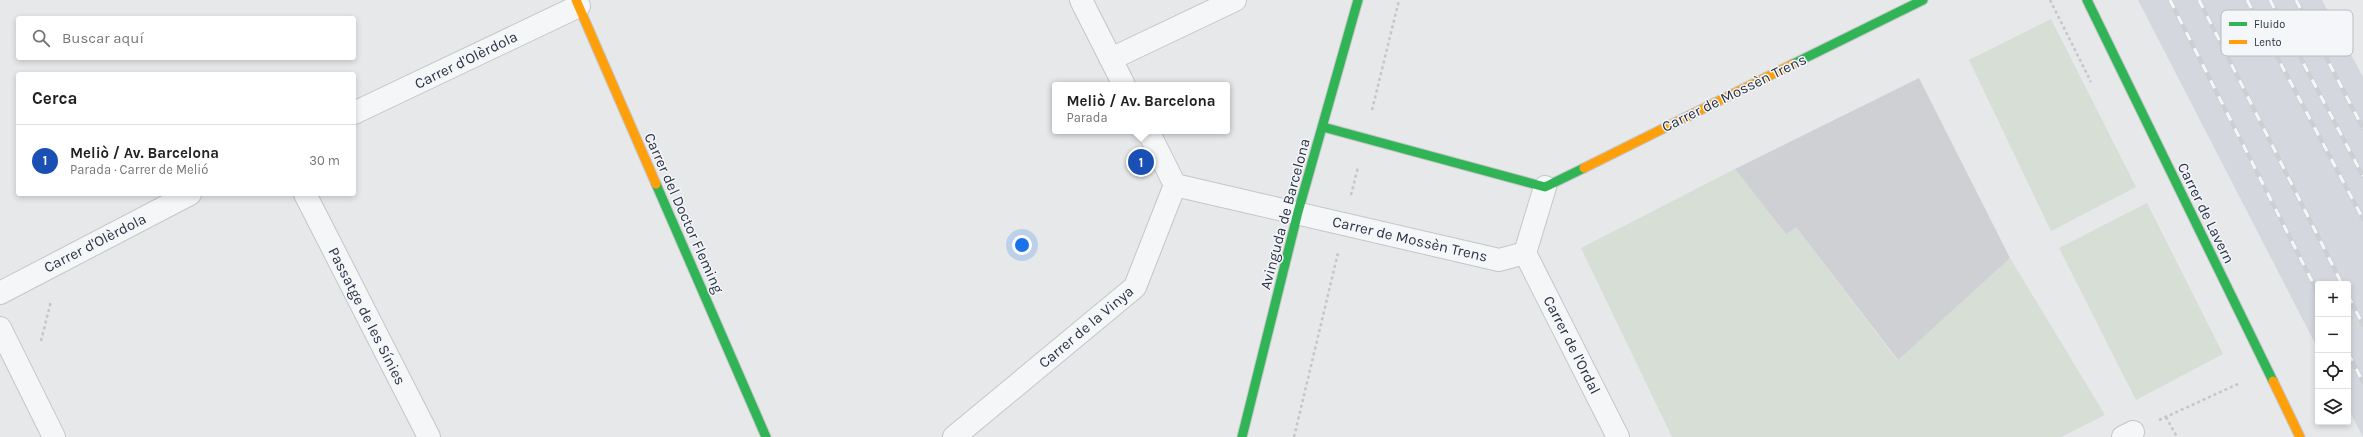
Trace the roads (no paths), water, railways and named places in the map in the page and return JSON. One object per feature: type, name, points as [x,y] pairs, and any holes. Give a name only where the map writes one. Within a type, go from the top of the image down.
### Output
[{"type":"street","points":[[1081,0],[1122,82]]},
{"type":"street","points":[[1111,59],[1235,0]]},
{"type":"street","name":"Avinguda de Barcelona","points":[[1242,437],[1298,212],[1358,0]]},
{"type":"street","name":"Carrer de Mossèn Trens","points":[[1544,187],[1923,0]]},
{"type":"street","name":"Carrer de Lavern","points":[[2088,0],[2300,437]]},
{"type":"street","name":"Carrer d'Olèrdola","points":[[356,112],[577,3]]},
{"type":"street","name":"Carrer del Doctor Fleming","points":[[577,3],[766,437]]},
{"type":"street","points":[[1323,127],[1544,187],[1525,253]]},
{"type":"street","points":[[1150,134],[1175,185]]},
{"type":"street","name":"Carrer de Mossèn Trens","points":[[1175,185],[1298,212],[1499,260],[1525,253]]},
{"type":"street","name":"Carrer de la Vinya","points":[[954,437],[1135,287],[1175,185]]},
{"type":"street","name":"Carrer d'Olèrdola","points":[[0,293],[61,259],[186,196]]},
{"type":"street","name":"Passatge de les Sínies","points":[[306,196],[429,437]]},
{"type":"street","name":"Carrer de l'Ordal","points":[[1525,253],[1618,437]]},
{"type":"street","points":[[0,328],[54,437]]},
{"type":"railway","points":[[2170,0],[2315,287]]},
{"type":"railway","points":[[2199,0],[2221,44]]},
{"type":"railway","points":[[2247,0],[2252,10]]},
{"type":"railway","points":[[2270,0],[2275,10]]},
{"type":"railway","points":[[2296,0],[2301,10]]},
{"type":"railway","points":[[2227,56],[2340,281]]},
{"type":"railway","points":[[2277,56],[2363,219]]},
{"type":"railway","points":[[2300,56],[2363,176]]},
{"type":"railway","points":[[2325,56],[2363,128]]},
{"type":"railway","points":[[2351,301],[2363,325]]},
{"type":"railway","points":[[2351,359],[2363,382]]},
{"type":"place","name":"Meliò / Av. Barcelona","points":[[1141,162]]}]
